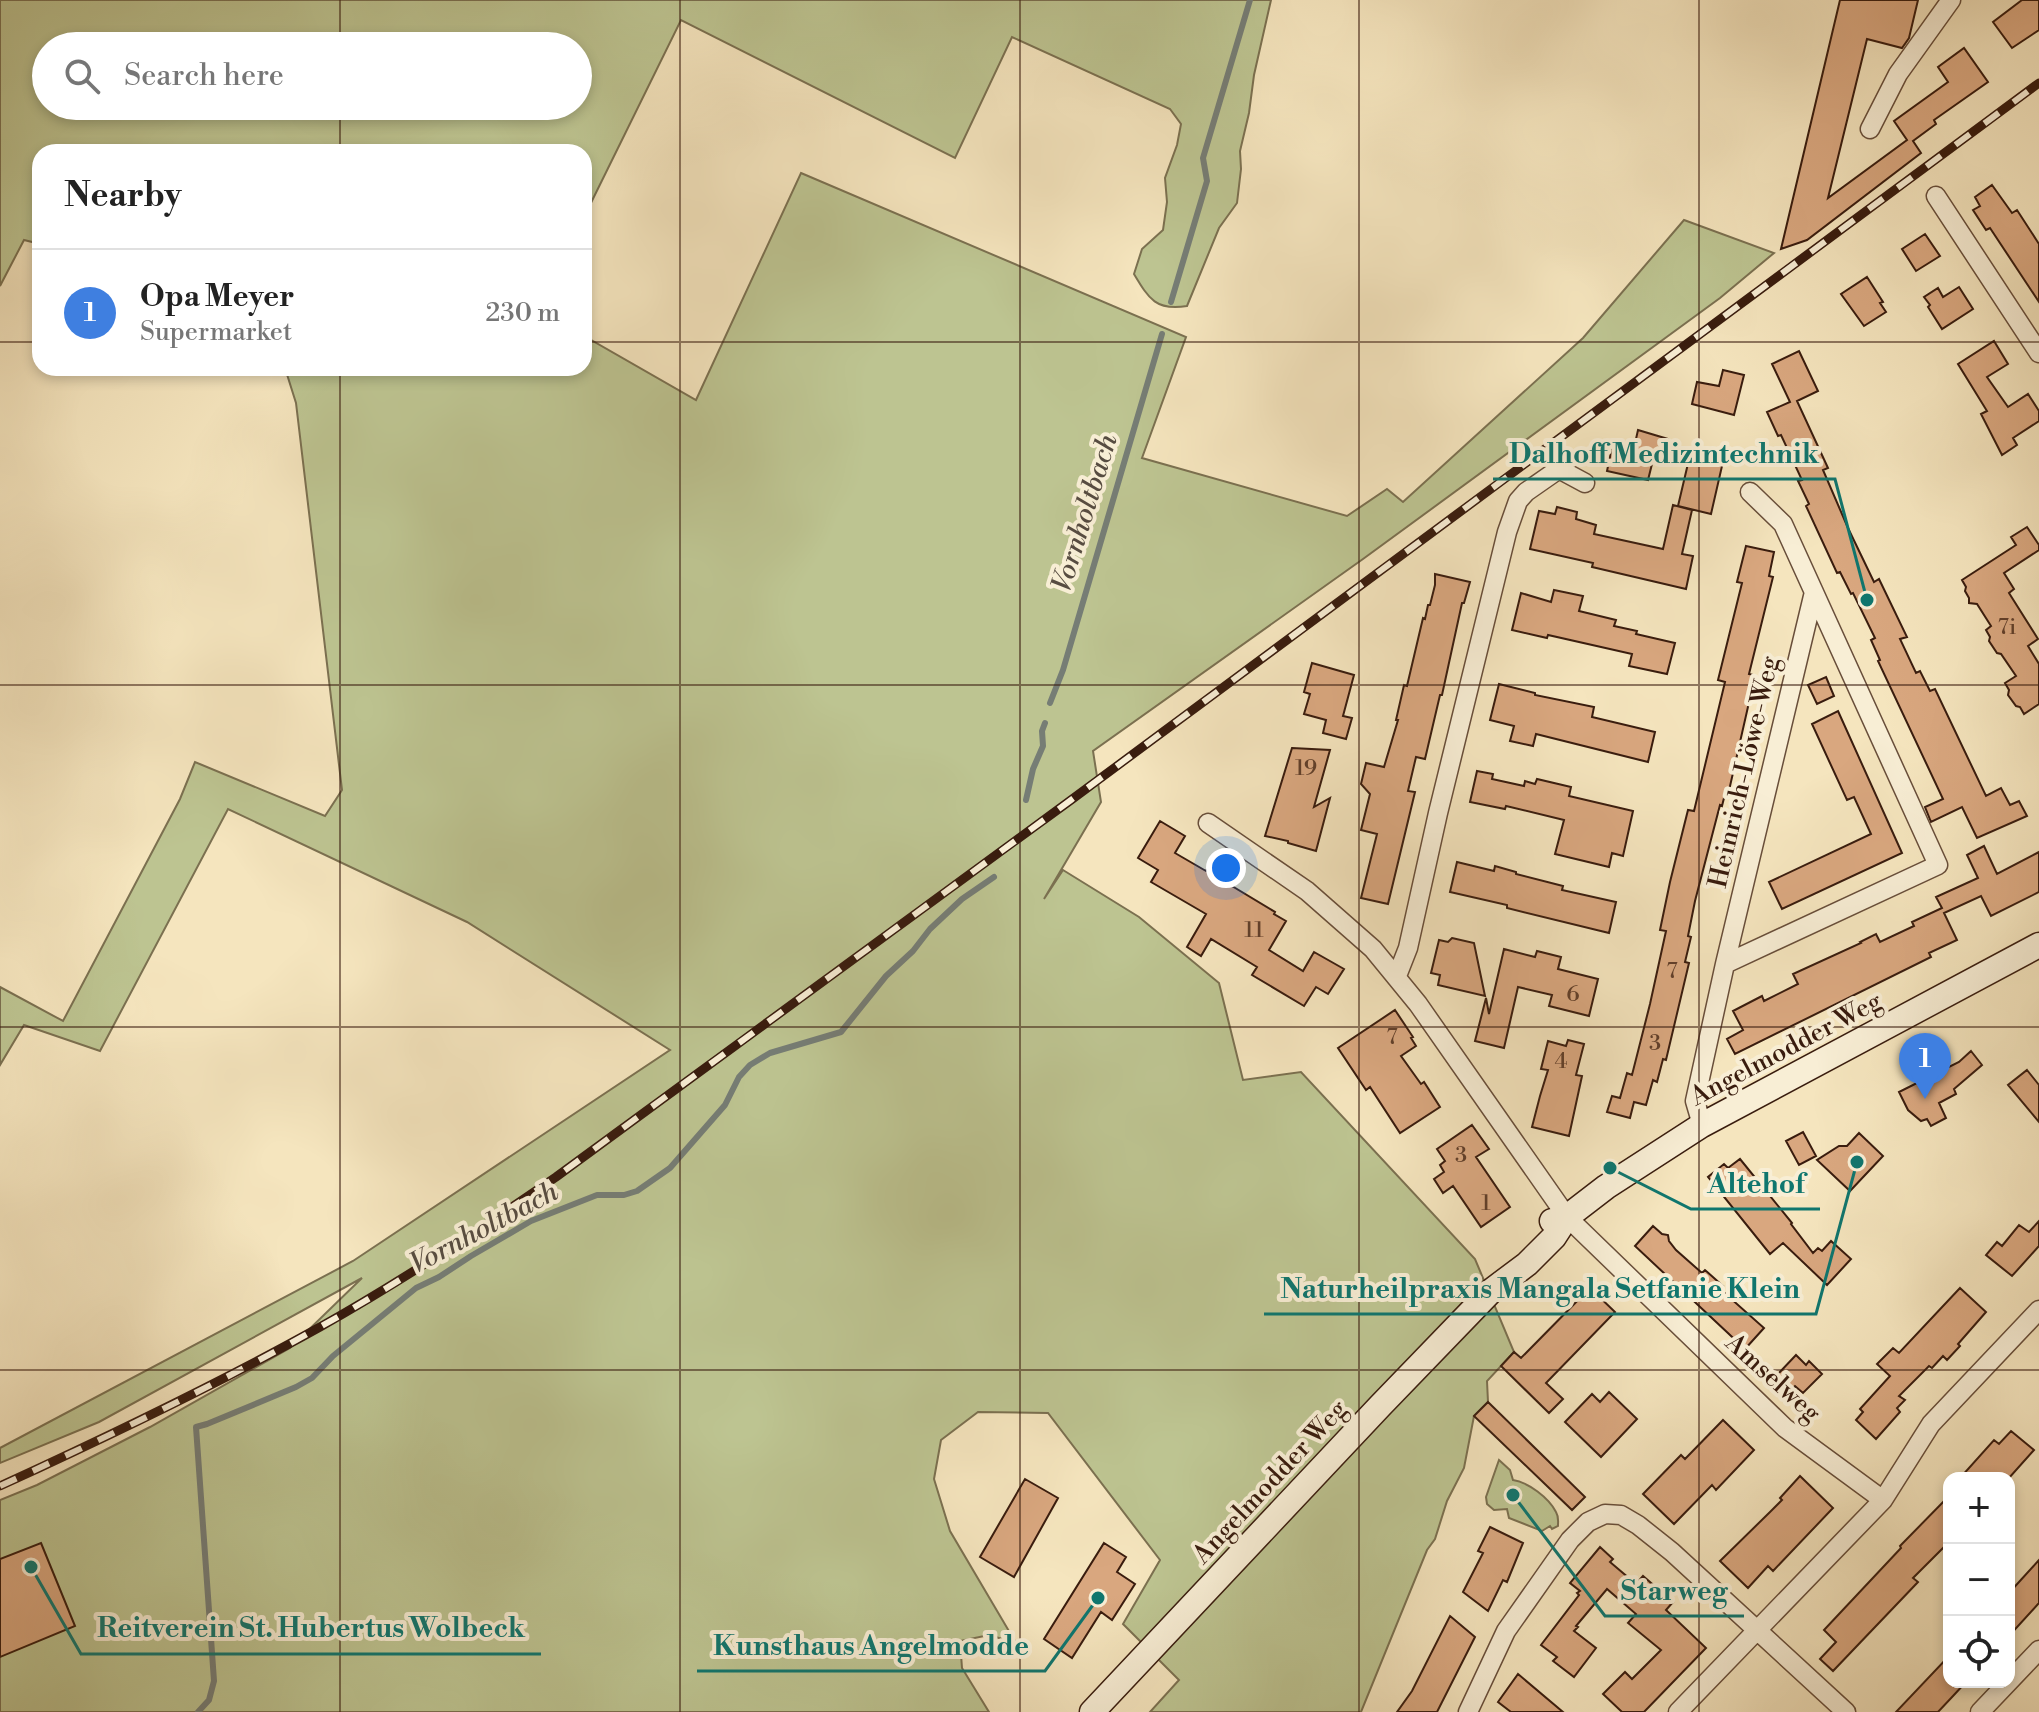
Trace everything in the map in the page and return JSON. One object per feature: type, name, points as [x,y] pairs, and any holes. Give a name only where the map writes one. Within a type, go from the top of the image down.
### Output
[{"type":"street","points":[[1870,129],[1898,74],[1951,0]]},
{"type":"street","points":[[1936,196],[2039,353]]},
{"type":"street","points":[[1397,976],[1408,948],[1479,642],[1518,501],[1559,469],[1585,483]]},
{"type":"street","points":[[1725,964],[1938,865],[1783,524],[1750,492]]},
{"type":"street","name":"Heinrich-Löwe-Weg","points":[[1702,1125],[1695,1101],[1814,592]]},
{"type":"street","name":"Amselweg","points":[[1208,823],[1307,891],[1373,949],[1397,976],[1567,1217],[1785,1428],[1883,1500]]},
{"type":"street","name":"Angelmodder Weg","points":[[1092,1712],[1491,1291],[1515,1252],[1544,1226],[1567,1217],[1606,1187],[1702,1125],[2039,945]]},
{"type":"street","points":[[1678,1712],[1883,1500],[1931,1424],[2039,1310]]},
{"type":"street","points":[[1468,1712],[1506,1631],[1570,1540],[1588,1522],[1605,1514],[1621,1515],[1672,1552],[1846,1712]]},
{"type":"street","points":[[1980,1712],[2039,1650]]},
{"type":"green space","points":[[0,0],[1271,0],[1240,151],[1237,203],[1219,228],[1187,306],[1168,307],[1154,301],[1134,274],[1142,249],[1163,230],[1167,202],[1165,178],[1181,124],[1170,109],[1012,37],[955,158],[681,20],[592,201],[592,144],[32,144],[32,242],[24,240],[0,286]]},
{"type":"green space","points":[[801,173],[1186,337],[1142,458],[1347,516],[1387,489],[1403,502],[1583,338],[1684,220],[1774,253],[1720,298],[1363,559],[1093,751],[1101,802],[1044,899],[1063,870],[1139,917],[1219,983],[1243,1080],[1301,1072],[1475,1259],[1514,1352],[1487,1381],[1488,1402],[1474,1416],[1464,1468],[1447,1501],[1435,1539],[1427,1550],[1361,1712],[1150,1712],[1179,1680],[1123,1624],[1160,1560],[1048,1413],[978,1412],[941,1440],[934,1479],[950,1531],[1016,1643],[989,1635],[960,1641],[962,1668],[989,1712],[0,1712],[0,1500],[37,1485],[150,1427],[290,1348],[362,1278],[99,1422],[0,1463],[0,1448],[353,1261],[670,1050],[467,922],[228,809],[100,1051],[24,1025],[0,1065],[0,987],[63,1021],[180,799],[195,762],[325,816],[342,790],[296,403],[288,376],[592,376],[592,341],[696,400]]},
{"type":"green space","points":[[1499,1460],[1510,1470],[1513,1480],[1531,1487],[1548,1501],[1557,1514],[1558,1526],[1542,1531],[1509,1518],[1507,1509],[1494,1510],[1487,1504],[1486,1497]]},
{"type":"building","points":[[1840,0],[1918,0],[1909,38],[1902,48],[1867,39],[1828,198],[1907,140],[1894,121],[1948,82],[1938,67],[1964,48],[1988,82],[1934,120],[1936,124],[1913,141],[1921,153],[1807,240],[1781,249]]},
{"type":"building","points":[[2022,0],[2039,0],[2039,30],[2012,48],[1993,22]]},
{"type":"building","points":[[1992,185],[2012,213],[2017,210],[2039,244],[2039,302],[1990,228],[1986,230],[1973,210],[1980,206],[1975,197]]},
{"type":"building","points":[[1925,234],[1940,256],[1916,271],[1902,249]]},
{"type":"building","points":[[1867,277],[1886,312],[1864,326],[1841,294]]},
{"type":"building","points":[[1959,287],[1973,309],[1942,329],[1924,297],[1938,288],[1943,297]]},
{"type":"building","points":[[1994,341],[2008,364],[1987,377],[2008,407],[2028,394],[2039,411],[2039,421],[2013,438],[2017,445],[2002,455],[1981,414],[1987,411],[1958,364]]},
{"type":"building","points":[[1799,351],[1818,391],[1797,401],[1828,468],[1823,470],[1848,528],[1874,582],[1879,579],[1907,637],[1900,639],[1916,673],[1920,671],[1930,691],[1935,689],[1986,796],[2001,788],[2010,805],[2019,801],[2027,816],[1977,838],[1962,807],[1931,822],[1925,807],[1943,799],[1878,661],[1871,640],[1875,638],[1853,593],[1840,572],[1837,573],[1806,506],[1809,504],[1798,481],[1802,480],[1767,412],[1790,402],[1772,364]]},
{"type":"building","points":[[1723,370],[1744,375],[1734,415],[1692,404],[1697,382],[1719,386]]},
{"type":"building","points":[[1638,430],[1668,439],[1663,458],[1654,456],[1648,480],[1607,471],[1613,443],[1634,448]]},
{"type":"building","points":[[1690,455],[1722,466],[1711,514],[1678,506]]},
{"type":"building","points":[[1673,505],[1692,510],[1682,554],[1693,556],[1686,589],[1530,549],[1539,511],[1555,514],[1557,507],[1577,512],[1576,519],[1596,525],[1594,534],[1663,549]]},
{"type":"building","points":[[2027,527],[2039,550],[2004,573],[2014,589],[2009,593],[2038,639],[2028,646],[2039,664],[2039,704],[2024,714],[2008,695],[2005,683],[2016,676],[1989,641],[1986,630],[1991,626],[1977,604],[1969,603],[1962,580],[2016,545],[2011,537]]},
{"type":"building","points":[[1746,546],[1774,552],[1769,576],[1773,577],[1749,674],[1753,675],[1747,697],[1750,698],[1728,795],[1725,794],[1720,805],[1695,901],[1685,962],[1689,963],[1666,1060],[1663,1059],[1657,1082],[1653,1080],[1646,1105],[1634,1102],[1630,1118],[1607,1112],[1612,1096],[1620,1098],[1627,1073],[1632,1075],[1650,1004],[1666,931],[1660,930],[1670,882],[1688,810],[1694,811],[1725,682],[1718,680],[1742,583],[1737,582]]},
{"type":"building","points":[[1435,574],[1470,582],[1462,603],[1425,759],[1416,757],[1408,791],[1415,792],[1388,904],[1361,898],[1377,834],[1361,830],[1370,794],[1361,784],[1366,763],[1384,767],[1423,618],[1430,605]]},
{"type":"building","points":[[1554,590],[1583,596],[1579,611],[1616,620],[1614,626],[1637,631],[1636,634],[1675,643],[1667,674],[1629,666],[1632,654],[1512,630],[1521,593],[1551,602]]},
{"type":"building","points":[[1312,663],[1354,675],[1343,716],[1352,718],[1346,739],[1323,733],[1326,720],[1304,714],[1310,694],[1304,692]]},
{"type":"building","points":[[1826,677],[1834,696],[1817,704],[1808,685]]},
{"type":"building","points":[[1499,684],[1594,707],[1592,717],[1655,732],[1648,762],[1536,734],[1533,746],[1510,741],[1514,726],[1490,720]]},
{"type":"building","points":[[1838,711],[1902,853],[1782,909],[1769,882],[1871,834],[1854,797],[1847,800],[1812,724]]},
{"type":"building","points":[[1292,748],[1330,750],[1314,807],[1330,798],[1316,851],[1265,836]]},
{"type":"building","points":[[1477,771],[1493,774],[1492,779],[1524,786],[1525,781],[1535,784],[1537,779],[1571,787],[1569,796],[1633,811],[1623,856],[1612,853],[1609,867],[1555,854],[1564,820],[1506,806],[1505,809],[1470,802]]},
{"type":"building","points":[[1160,821],[1185,836],[1175,853],[1206,871],[1209,866],[1235,882],[1232,886],[1286,921],[1269,950],[1303,971],[1314,952],[1344,969],[1328,994],[1316,987],[1304,1006],[1252,975],[1257,967],[1211,939],[1201,956],[1187,947],[1206,914],[1151,882],[1158,870],[1138,858]]},
{"type":"building","points":[[1984,846],[1997,874],[2039,852],[2039,892],[1991,916],[1981,896],[1944,913],[1957,940],[1929,953],[1931,957],[1735,1054],[1727,1039],[1743,1030],[1733,1011],[1762,996],[1764,1001],[1798,984],[1793,974],[1876,934],[1880,942],[1942,908],[1936,897],[1978,878],[1967,855]]},
{"type":"building","points":[[1457,862],[1494,871],[1495,866],[1563,886],[1562,890],[1616,902],[1609,933],[1450,892]]},
{"type":"building","points":[[1452,938],[1474,943],[1485,996],[1438,985],[1440,975],[1431,973],[1439,940],[1448,942]]},
{"type":"building","points":[[1504,949],[1535,957],[1537,951],[1561,957],[1558,969],[1598,979],[1589,1016],[1549,1006],[1552,995],[1518,987],[1504,1048],[1475,1041],[1486,998],[1489,1014]]},
{"type":"building","points":[[1395,1010],[1416,1046],[1401,1056],[1421,1084],[1424,1082],[1440,1107],[1400,1133],[1370,1087],[1366,1090],[1338,1048]]},
{"type":"building","points":[[1568,1040],[1584,1044],[1576,1075],[1582,1076],[1569,1136],[1532,1127],[1548,1070],[1541,1069],[1548,1041],[1566,1046]]},
{"type":"building","points":[[1971,1051],[1982,1065],[1954,1089],[1956,1094],[1939,1103],[1946,1118],[1931,1126],[1927,1119],[1921,1121],[1908,1110],[1899,1092],[1959,1062]]},
{"type":"building","points":[[2027,1070],[2039,1085],[2039,1122],[2008,1085]]},
{"type":"building","points":[[1472,1125],[1489,1149],[1476,1157],[1510,1207],[1481,1227],[1453,1186],[1443,1193],[1434,1179],[1444,1172],[1440,1165],[1445,1161],[1437,1149]]},
{"type":"building","points":[[1803,1132],[1816,1156],[1799,1165],[1786,1141]]},
{"type":"building","points":[[1859,1133],[1883,1156],[1850,1191],[1817,1160],[1839,1146],[1847,1146]]},
{"type":"building","points":[[1740,1159],[1813,1253],[1818,1248],[1822,1251],[1831,1241],[1851,1259],[1827,1285],[1783,1243],[1770,1254],[1708,1177],[1724,1164],[1728,1168]]},
{"type":"building","points":[[2039,1221],[2039,1246],[2012,1276],[1986,1255],[1997,1242],[2002,1246],[2019,1225],[2029,1232]]},
{"type":"building","points":[[1653,1226],[1668,1235],[1676,1250],[1702,1273],[1705,1270],[1723,1286],[1720,1289],[1764,1328],[1745,1349],[1635,1246]]},
{"type":"building","points":[[1590,1288],[1615,1312],[1546,1383],[1563,1399],[1549,1413],[1501,1366],[1514,1352],[1521,1358]]},
{"type":"building","points":[[1960,1288],[1986,1312],[1947,1360],[1943,1356],[1932,1368],[1929,1366],[1899,1396],[1905,1400],[1897,1408],[1900,1412],[1876,1439],[1856,1420],[1863,1412],[1860,1409],[1890,1376],[1877,1364],[1893,1348],[1899,1353]]},
{"type":"building","points":[[1796,1355],[1806,1365],[1809,1361],[1822,1374],[1803,1393],[1795,1386],[1792,1389],[1777,1375]]},
{"type":"building","points":[[1609,1392],[1637,1419],[1601,1457],[1565,1422],[1592,1394],[1600,1402]]},
{"type":"building","points":[[1488,1402],[1585,1497],[1572,1510],[1474,1416]]},
{"type":"building","points":[[1723,1420],[1754,1450],[1716,1490],[1712,1485],[1674,1524],[1643,1494],[1681,1455],[1685,1459]]},
{"type":"building","points":[[2011,1431],[2034,1450],[2014,1472],[1965,1472],[1994,1440],[1999,1444]]},
{"type":"building","points":[[1800,1476],[1833,1508],[1773,1571],[1768,1566],[1748,1588],[1720,1561],[1782,1500],[1780,1498]]},
{"type":"building","points":[[1025,1479],[1058,1498],[1014,1577],[980,1557]]},
{"type":"building","points":[[1943,1502],[1943,1548],[1913,1578],[1918,1582],[1833,1671],[1820,1659],[1836,1642],[1824,1630]]},
{"type":"building","points":[[1490,1527],[1523,1543],[1507,1582],[1503,1580],[1488,1611],[1463,1592],[1483,1553],[1478,1551]]},
{"type":"building","points":[[41,1543],[75,1626],[0,1657],[0,1559]]},
{"type":"building","points":[[1104,1543],[1126,1557],[1117,1572],[1135,1584],[1112,1620],[1101,1612],[1072,1658],[1044,1639]]},
{"type":"building","points":[[1600,1547],[1613,1559],[1610,1562],[1636,1584],[1643,1576],[1673,1602],[1666,1610],[1706,1648],[1644,1712],[1622,1712],[1603,1694],[1625,1672],[1632,1679],[1661,1650],[1628,1623],[1636,1614],[1607,1589],[1574,1631],[1596,1648],[1574,1677],[1553,1661],[1557,1657],[1541,1645],[1579,1595],[1577,1593],[1580,1591],[1570,1583]]},
{"type":"building","points":[[2039,1560],[2039,1603],[2015,1629],[2015,1616],[2015,1586]]},
{"type":"building","points":[[1450,1616],[1475,1637],[1437,1712],[1397,1712],[1412,1691]]},
{"type":"building","points":[[1943,1662],[1943,1688],[1960,1688],[1938,1712],[1896,1712]]},
{"type":"building","points":[[1518,1674],[1563,1712],[1511,1712],[1498,1702]]},
{"type":"waterway","name":"Vornholtbach","points":[[1171,302],[1207,181],[1203,158],[1250,0]]},
{"type":"waterway","name":"Vornholtbach","points":[[1050,703],[1063,670],[1162,334]]},
{"type":"waterway","name":"Vornholtbach","points":[[1026,800],[1033,769],[1043,746],[1045,723]]},
{"type":"waterway","name":"Vornholtbach","points":[[198,1712],[209,1700],[214,1681],[196,1427],[312,1378],[333,1356],[416,1288],[531,1221],[597,1195],[624,1195],[637,1191],[670,1168],[725,1105],[739,1077],[750,1065],[770,1053],[841,1032],[886,976],[913,951],[930,929],[962,899],[994,877]]},
{"type":"railway","points":[[0,1486],[162,1410],[320,1327],[440,1255],[556,1177],[2039,83]]},
{"type":"place","name":"Dalhoff Medizintechnik","points":[[1867,600]]},
{"type":"place","name":"Opa Meyer","points":[[1925,1099]]},
{"type":"place","name":"Naturheilpraxis Mangala Setfanie Klein","points":[[1857,1162]]},
{"type":"place","name":"Altehof","points":[[1610,1168]]},
{"type":"place","name":"Starweg","points":[[1513,1495]]},
{"type":"place","name":"Reitverein St. Hubertus Wolbeck","points":[[31,1567]]},
{"type":"place","name":"Kunsthaus Angelmodde","points":[[1098,1598]]}]
